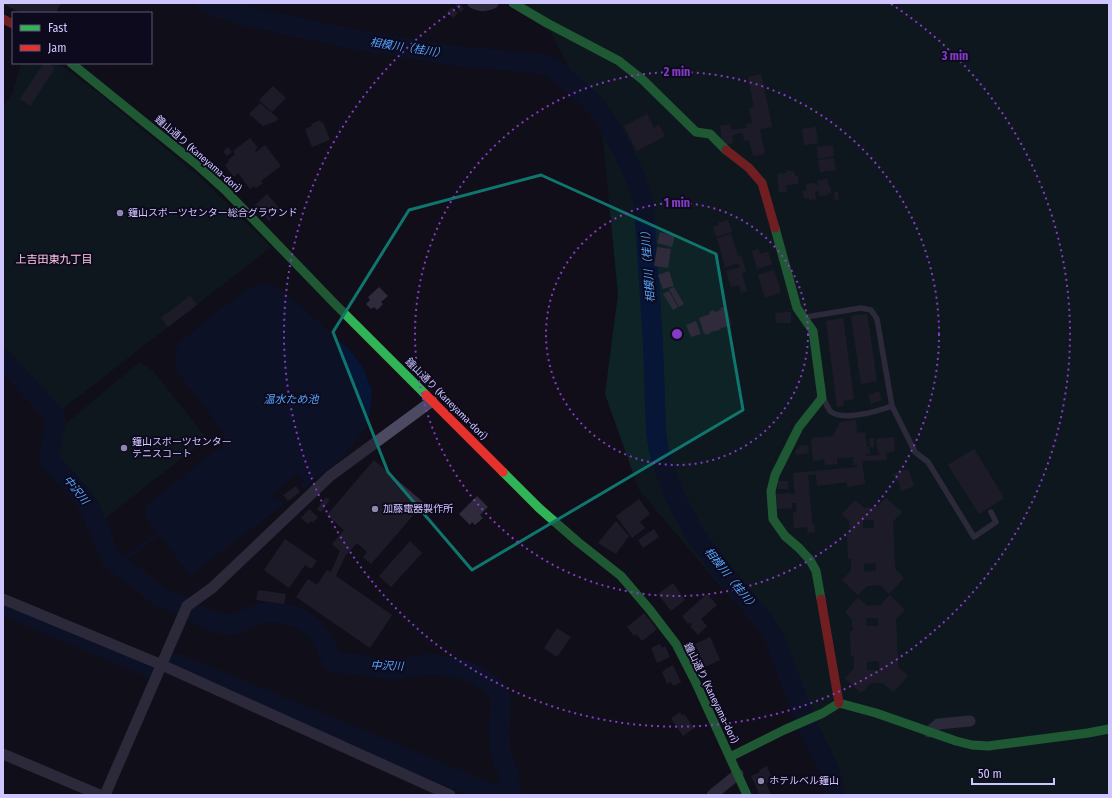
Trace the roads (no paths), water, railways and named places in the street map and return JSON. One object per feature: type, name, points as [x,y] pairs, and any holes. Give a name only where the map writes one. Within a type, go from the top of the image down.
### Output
[{"type":"street","points":[[473,3],[482,6],[493,3]]},
{"type":"street","points":[[513,3],[547,23],[619,61],[643,80],[696,132],[710,134],[714,137],[722,146],[749,168],[762,183],[797,308],[813,331],[822,398],[799,427],[775,475],[771,491],[773,519],[785,536],[810,560],[816,571],[840,703]]},
{"type":"street","name":"鐘山通り (Kaneyama-dori)","points":[[72,64],[196,164],[224,190],[335,304],[539,508],[578,542],[621,576],[646,604],[676,644],[695,681],[747,795]]},
{"type":"street","points":[[106,795],[187,606],[212,588],[330,476],[432,401]]},
{"type":"street","points":[[3,599],[162,665],[450,795]]},
{"type":"street","points":[[730,757],[784,730],[823,713],[840,703],[876,713],[929,732],[972,745],[988,746],[1109,729]]},
{"type":"street","points":[[929,732],[938,724],[970,721]]},
{"type":"street","points":[[3,754],[100,795]]},
{"type":"street","points":[[712,795],[738,774]]},
{"type":"lane","points":[[803,318],[861,308],[872,310],[877,319],[892,406],[915,452],[928,462],[974,537],[996,522],[991,512]]},
{"type":"lane","points":[[822,398],[831,412],[841,416],[872,413],[892,406]]},
{"type":"water","name":"温水ため池","points":[[263,283],[275,286],[288,295],[351,351],[364,370],[372,391],[370,411],[366,428],[345,456],[303,489],[299,484],[304,481],[297,474],[271,494],[276,501],[280,500],[284,504],[190,575],[148,520],[145,513],[147,505],[215,451],[223,448],[224,433],[177,371],[175,358],[177,346],[188,335],[248,288]]},
{"type":"waterway","name":"相模川（桂川）","points":[[207,3],[250,17],[353,39],[456,56],[535,63],[548,66],[553,68],[574,85],[599,110],[607,122],[637,180],[644,207],[653,343],[656,431],[659,451],[665,471],[675,497],[696,536],[763,620],[775,639],[808,727],[829,769],[834,785],[835,795]]},
{"type":"waterway","name":"中沢川","points":[[3,359],[55,416],[55,427],[49,455],[52,463],[81,494],[90,508],[110,557],[158,596],[180,605]]},
{"type":"waterway","points":[[113,559],[127,557],[158,534]]},
{"type":"waterway","name":"中沢川","points":[[3,605],[154,669]]},
{"type":"waterway","name":"中沢川","points":[[193,612],[202,617],[223,624],[238,623],[267,612],[294,616],[308,623],[319,635],[334,663],[357,664],[377,668],[395,669],[433,664],[462,669],[474,674],[491,684],[499,694],[501,703],[499,732],[500,752],[508,774],[512,795]]},
{"type":"waterway","name":"中沢川","points":[[171,664],[176,663],[494,795]]},
{"type":"place","name":"鐘山スポーツセンター総合グラウンド","points":[[120,213]]},
{"type":"place","name":"鐘山スポーツセンター テニスコート","points":[[124,448]]},
{"type":"place","name":"加藤電器製作所","points":[[375,509]]},
{"type":"place","name":"ホテルベル鐘山","points":[[761,781]]},
{"type":"district","name":"上吉田東九丁目","points":[[54,259]]}]
